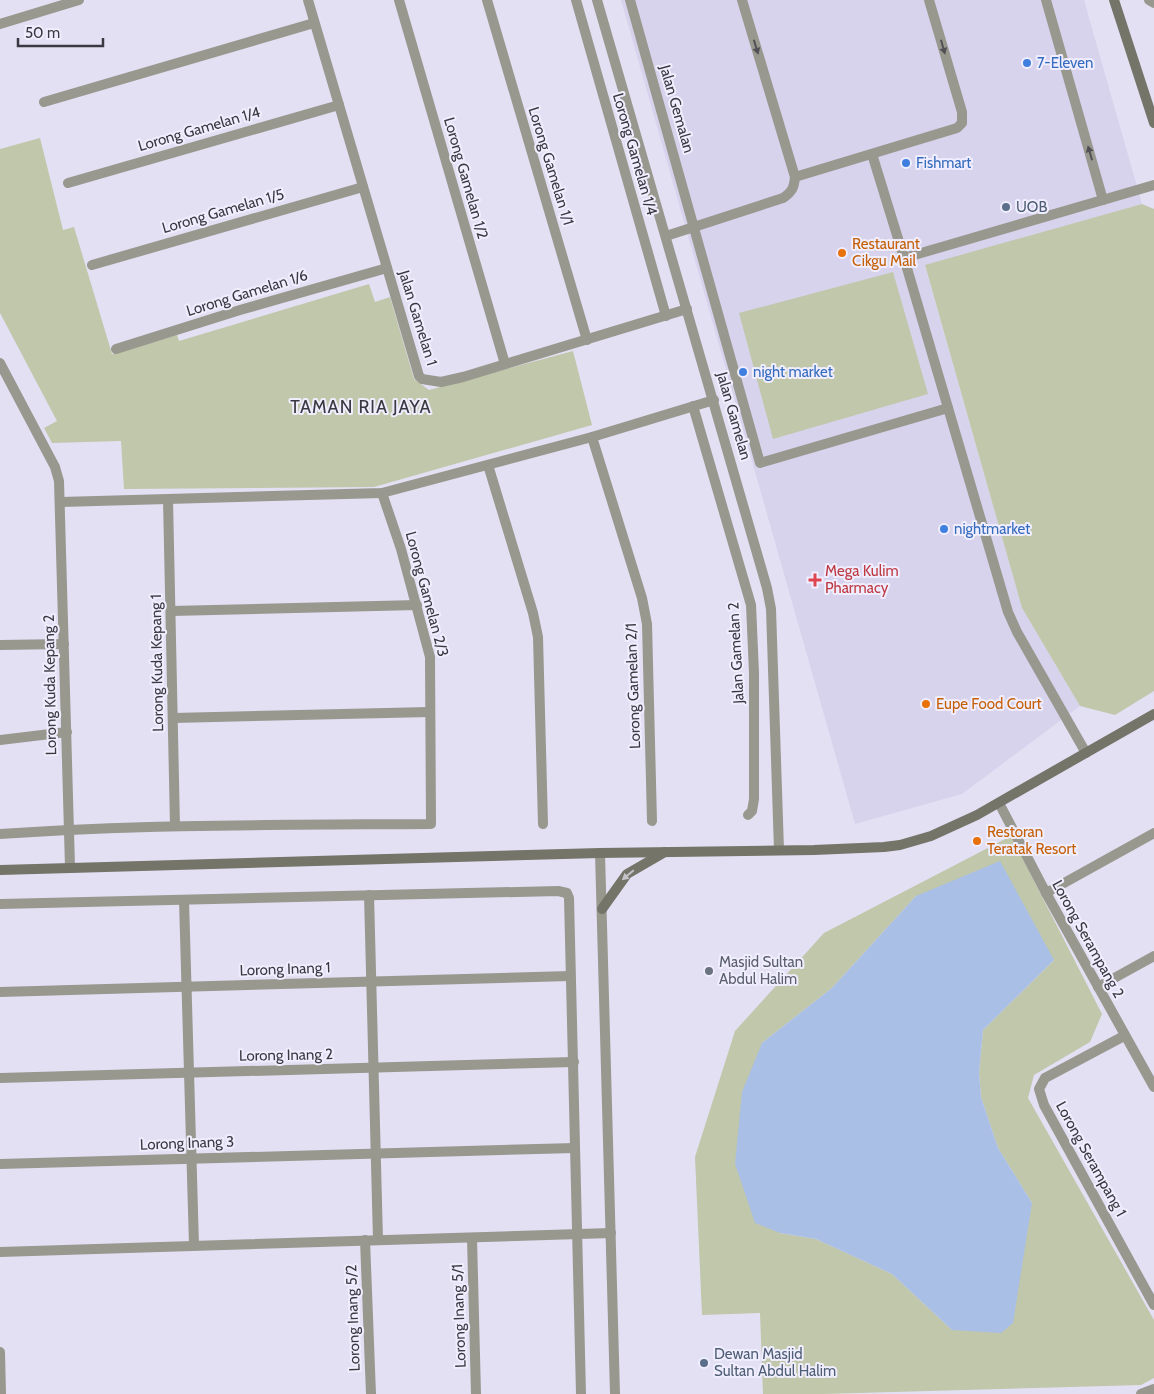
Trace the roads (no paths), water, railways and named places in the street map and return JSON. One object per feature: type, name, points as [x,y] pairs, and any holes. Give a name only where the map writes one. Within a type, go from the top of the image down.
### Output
[{"type":"main road","points":[[1114,0],[1154,123]]},
{"type":"main road","points":[[0,870],[600,853],[877,848],[900,845],[931,836],[999,803],[1154,714]]},
{"type":"main road","points":[[602,909],[627,874],[666,852]]},
{"type":"street","points":[[0,24],[79,0]]},
{"type":"street","name":"Jalan Gamelan 1","points":[[308,0],[419,376],[422,379],[441,382],[687,309]]},
{"type":"street","name":"Lorong Gamelan 1/2","points":[[399,0],[506,364]]},
{"type":"street","name":"Lorong Gamelan 1/1","points":[[487,0],[587,340]]},
{"type":"street","name":"Lorong Gamelan 1/4","points":[[576,0],[666,316]]},
{"type":"street","name":"Jalan Gamelan","points":[[598,0],[767,588],[771,609],[779,850]]},
{"type":"street","name":"Jalan Gemalan","points":[[630,0],[760,463],[948,408]]},
{"type":"street","points":[[666,236],[783,198],[792,191],[794,185],[794,177],[742,0]]},
{"type":"street","points":[[794,177],[958,128],[962,123],[962,112],[930,0]]},
{"type":"street","points":[[1046,0],[1103,200]]},
{"type":"street","points":[[1149,0],[1154,3]]},
{"type":"street","points":[[44,102],[314,23]]},
{"type":"street","name":"Lorong Gamelan 1/4","points":[[68,183],[339,105]]},
{"type":"street","points":[[872,154],[1012,623],[1086,753]]},
{"type":"street","points":[[904,258],[1154,185]]},
{"type":"street","name":"Lorong Gamelan 1/5","points":[[92,265],[363,186]]},
{"type":"street","name":"Lorong Gamelan 1/6","points":[[116,349],[240,310],[387,268]]},
{"type":"street","name":"Lorong Kuda Kepang 2","points":[[0,363],[55,467],[60,481],[70,867]]},
{"type":"street","points":[[61,502],[382,493],[592,437],[714,400]]},
{"type":"street","name":"Jalan Gamelan 2","points":[[693,406],[751,605],[754,798],[752,811],[748,816]]},
{"type":"street","name":"Lorong Gamelan 2/1","points":[[592,437],[645,609],[647,624],[652,821]]},
{"type":"street","points":[[488,465],[533,613],[538,637],[543,824]]},
{"type":"street","name":"Lorong Gamelan 2/3","points":[[175,826],[431,824],[430,657],[401,549],[382,493]]},
{"type":"street","name":"Lorong Kuda Kepang 1","points":[[168,499],[175,826]]},
{"type":"street","points":[[171,610],[417,605]]},
{"type":"street","points":[[0,645],[64,644]]},
{"type":"street","points":[[173,718],[430,712]]},
{"type":"street","points":[[0,740],[66,732]]},
{"type":"street","name":"Lorong Serampang 2","points":[[999,803],[1124,1036],[1153,1083]]},
{"type":"street","points":[[0,834],[69,829],[175,826]]},
{"type":"street","points":[[1046,893],[1154,833]]},
{"type":"street","points":[[600,853],[615,1394]]},
{"type":"street","points":[[0,904],[370,895],[566,893],[569,898],[582,1394]]},
{"type":"street","points":[[370,895],[378,1240]]},
{"type":"street","points":[[184,900],[194,1245]]},
{"type":"street","points":[[1098,987],[1154,956]]},
{"type":"street","name":"Lorong Inang 1","points":[[0,992],[570,976]]},
{"type":"street","name":"Lorong Serampang 1","points":[[1124,1036],[1045,1078],[1040,1089],[1044,1105],[1154,1305]]},
{"type":"street","name":"Lorong Inang 2","points":[[0,1078],[574,1062]]},
{"type":"street","name":"Lorong Inang 3","points":[[0,1164],[575,1148]]},
{"type":"street","points":[[0,1252],[611,1233]]},
{"type":"street","name":"Lorong Inang 5/1","points":[[472,1238],[476,1394]]},
{"type":"street","name":"Lorong Inang 5/2","points":[[365,1240],[371,1394]]},
{"type":"street","points":[[0,1352],[1,1394]]},
{"type":"street","points":[[1140,1394],[1154,1389]]},
{"type":"water","points":[[1000,861],[1054,960],[983,1030],[979,1073],[981,1097],[998,1148],[1032,1203],[1013,1323],[1001,1333],[952,1330],[892,1274],[816,1239],[780,1233],[755,1223],[735,1164],[742,1092],[762,1043],[832,988],[916,896]]},
{"type":"place","name":"7-Eleven","points":[[1027,63]]},
{"type":"place","name":"Fishmart","points":[[906,163]]},
{"type":"place","name":"UOB","points":[[1006,207]]},
{"type":"place","name":"Restaurant Cikgu Mail","points":[[842,253]]},
{"type":"place","name":"night market","points":[[743,372]]},
{"type":"place","name":"nightmarket","points":[[944,529]]},
{"type":"place","name":"Mega Kulim Pharmacy","points":[[815,580]]},
{"type":"place","name":"Eupe Food Court","points":[[926,704]]},
{"type":"place","name":"Restoran Teratak Resort","points":[[977,841]]},
{"type":"place","name":"Masjid Sultan Abdul Halim","points":[[709,971]]},
{"type":"place","name":"Dewan Masjid Sultan Abdul Halim","points":[[704,1363]]},
{"type":"district","name":"TAMAN RIA JAYA","points":[[361,407]]}]
